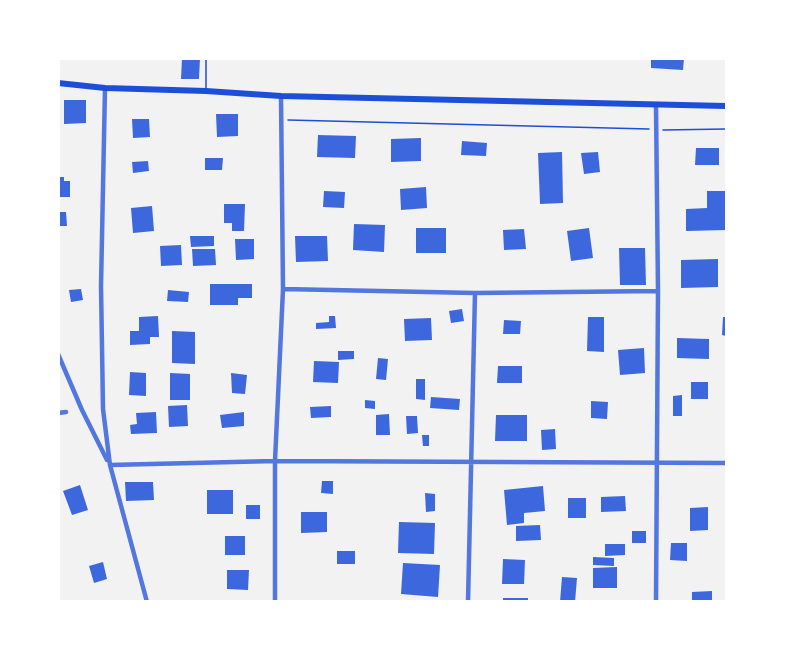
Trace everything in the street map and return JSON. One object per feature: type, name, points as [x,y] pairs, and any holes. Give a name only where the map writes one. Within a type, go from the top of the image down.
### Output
[{"type":"main road","points":[[58,83],[105,88],[281,96],[726,106]]},
{"type":"street","points":[[105,88],[101,286],[103,410],[110,465],[147,602]]},
{"type":"street","points":[[275,602],[275,461],[283,289],[281,96]]},
{"type":"street","points":[[656,106],[658,291],[656,602]]},
{"type":"street","points":[[283,289],[475,293],[658,291]]},
{"type":"street","points":[[468,602],[475,293]]},
{"type":"street","points":[[58,354],[82,410],[110,465]]},
{"type":"street","points":[[58,413],[66,412]]},
{"type":"street","points":[[110,465],[275,461],[726,463]]},
{"type":"lane","points":[[206,58],[206,91]]},
{"type":"path","points":[[281,120],[657,130],[726,129]]},
{"type":"building","points":[[182,58],[200,58],[199,79],[181,79]]},
{"type":"building","points":[[651,58],[684,58],[683,70],[651,68]]},
{"type":"building","points":[[64,100],[86,100],[86,123],[64,124]]},
{"type":"building","points":[[216,114],[238,114],[238,136],[217,137]]},
{"type":"building","points":[[132,119],[149,119],[150,137],[133,138]]},
{"type":"building","points":[[318,135],[356,136],[355,158],[317,157]]},
{"type":"building","points":[[421,138],[421,161],[391,162],[391,139]]},
{"type":"building","points":[[462,141],[487,143],[486,156],[461,155]]},
{"type":"building","points":[[696,148],[719,148],[719,165],[695,165]]},
{"type":"building","points":[[562,152],[563,203],[540,204],[538,153]]},
{"type":"building","points":[[598,152],[600,172],[584,174],[581,153]]},
{"type":"building","points":[[205,158],[223,158],[222,170],[205,170]]},
{"type":"building","points":[[148,161],[149,171],[133,173],[132,162]]},
{"type":"building","points":[[58,177],[64,177],[64,181],[70,181],[70,197],[58,197]]},
{"type":"building","points":[[426,187],[427,208],[401,210],[400,189]]},
{"type":"building","points":[[324,191],[345,192],[344,208],[323,207]]},
{"type":"building","points":[[707,191],[726,191],[726,230],[686,231],[686,209],[707,208]]},
{"type":"building","points":[[224,204],[245,204],[244,231],[232,231],[232,223],[224,223]]},
{"type":"building","points":[[152,206],[154,231],[133,233],[131,208]]},
{"type":"building","points":[[58,212],[66,212],[67,226],[58,226]]},
{"type":"building","points":[[354,224],[385,225],[384,252],[353,250]]},
{"type":"building","points":[[416,228],[446,228],[446,253],[416,253]]},
{"type":"building","points":[[589,228],[593,258],[571,261],[567,231]]},
{"type":"building","points":[[524,229],[526,249],[504,250],[503,230]]},
{"type":"building","points":[[190,236],[214,236],[214,246],[191,247]]},
{"type":"building","points":[[295,236],[327,236],[328,261],[296,262]]},
{"type":"building","points":[[235,239],[254,239],[254,259],[236,260]]},
{"type":"building","points":[[181,245],[182,265],[161,266],[160,246]]},
{"type":"building","points":[[619,248],[645,248],[646,285],[620,285]]},
{"type":"building","points":[[192,249],[215,249],[216,265],[193,266]]},
{"type":"building","points":[[718,259],[718,287],[681,288],[681,260]]},
{"type":"building","points":[[210,284],[252,284],[252,298],[238,298],[238,305],[210,305]]},
{"type":"building","points":[[81,289],[83,300],[71,302],[69,290]]},
{"type":"building","points":[[168,290],[189,292],[188,302],[167,301]]},
{"type":"building","points":[[462,309],[464,321],[451,323],[449,311]]},
{"type":"building","points":[[158,316],[159,337],[150,337],[150,344],[130,345],[130,331],[139,331],[139,317]]},
{"type":"building","points":[[329,316],[335,316],[336,328],[316,329],[316,323],[329,322]]},
{"type":"building","points":[[588,317],[604,317],[604,352],[587,351]]},
{"type":"building","points":[[723,317],[726,317],[726,336],[722,335]]},
{"type":"building","points":[[431,318],[432,340],[405,341],[404,319]]},
{"type":"building","points":[[504,320],[521,321],[520,334],[503,334]]},
{"type":"building","points":[[172,331],[195,332],[195,364],[172,363]]},
{"type":"building","points":[[677,338],[709,339],[709,359],[677,358]]},
{"type":"building","points":[[644,348],[645,373],[620,375],[618,350]]},
{"type":"building","points":[[338,351],[354,351],[354,359],[338,360]]},
{"type":"building","points":[[378,358],[388,359],[386,380],[376,379]]},
{"type":"building","points":[[314,361],[339,362],[338,383],[313,382]]},
{"type":"building","points":[[498,366],[522,366],[522,383],[497,383]]},
{"type":"building","points":[[130,372],[146,373],[146,396],[129,395]]},
{"type":"building","points":[[170,373],[190,374],[190,400],[170,400]]},
{"type":"building","points":[[231,373],[247,375],[245,394],[232,393]]},
{"type":"building","points":[[416,379],[425,379],[425,400],[416,399]]},
{"type":"building","points":[[691,382],[708,382],[708,399],[691,399]]},
{"type":"building","points":[[682,395],[682,416],[673,416],[673,396]]},
{"type":"building","points":[[431,397],[460,399],[459,410],[430,408]]},
{"type":"building","points":[[365,400],[375,401],[375,409],[365,408]]},
{"type":"building","points":[[591,401],[608,402],[607,419],[591,418]]},
{"type":"building","points":[[187,405],[188,426],[169,427],[168,406]]},
{"type":"building","points":[[331,406],[331,417],[311,418],[310,407]]},
{"type":"building","points":[[156,412],[157,433],[131,434],[130,425],[137,424],[136,413]]},
{"type":"building","points":[[244,412],[244,426],[222,428],[220,415]]},
{"type":"building","points":[[389,414],[390,435],[376,435],[376,415]]},
{"type":"building","points":[[496,415],[527,415],[527,441],[495,441]]},
{"type":"building","points":[[406,416],[417,416],[418,433],[407,434]]},
{"type":"building","points":[[555,429],[556,449],[542,450],[541,430]]},
{"type":"building","points":[[422,435],[429,435],[429,446],[423,446]]},
{"type":"building","points":[[322,481],[333,481],[333,494],[321,493]]},
{"type":"building","points":[[125,482],[153,482],[154,500],[126,501]]},
{"type":"building","points":[[80,485],[88,510],[72,515],[63,491]]},
{"type":"building","points":[[543,486],[545,511],[524,513],[524,523],[507,525],[504,490]]},
{"type":"building","points":[[207,490],[233,490],[233,514],[207,514]]},
{"type":"building","points":[[425,493],[435,494],[435,511],[426,512]]},
{"type":"building","points":[[625,496],[626,511],[601,512],[601,497]]},
{"type":"building","points":[[568,498],[586,498],[586,518],[568,518]]},
{"type":"building","points":[[246,505],[260,505],[260,519],[246,519]]},
{"type":"building","points":[[708,507],[708,530],[690,531],[690,508]]},
{"type":"building","points":[[301,512],[327,512],[327,532],[301,533]]},
{"type":"building","points":[[399,522],[435,523],[434,554],[398,553]]},
{"type":"building","points":[[540,525],[541,540],[516,541],[516,526]]},
{"type":"building","points":[[632,531],[646,531],[646,543],[632,543]]},
{"type":"building","points":[[225,536],[245,536],[245,555],[225,555]]},
{"type":"building","points":[[671,543],[687,543],[687,561],[670,560]]},
{"type":"building","points":[[605,544],[625,544],[625,555],[605,556]]},
{"type":"building","points":[[337,551],[355,551],[355,564],[337,564]]},
{"type":"building","points":[[593,557],[614,558],[614,566],[593,565]]},
{"type":"building","points":[[503,559],[525,560],[524,584],[502,584]]},
{"type":"building","points":[[103,562],[107,579],[94,583],[89,566]]},
{"type":"building","points":[[403,563],[440,565],[438,597],[401,594]]},
{"type":"building","points":[[617,567],[617,588],[593,588],[593,568]]},
{"type":"building","points":[[227,570],[249,570],[248,590],[227,589]]},
{"type":"building","points":[[562,577],[577,578],[575,602],[560,602]]},
{"type":"building","points":[[712,591],[712,602],[692,602],[692,592]]},
{"type":"building","points":[[503,598],[528,598],[528,602],[503,602]]}]
